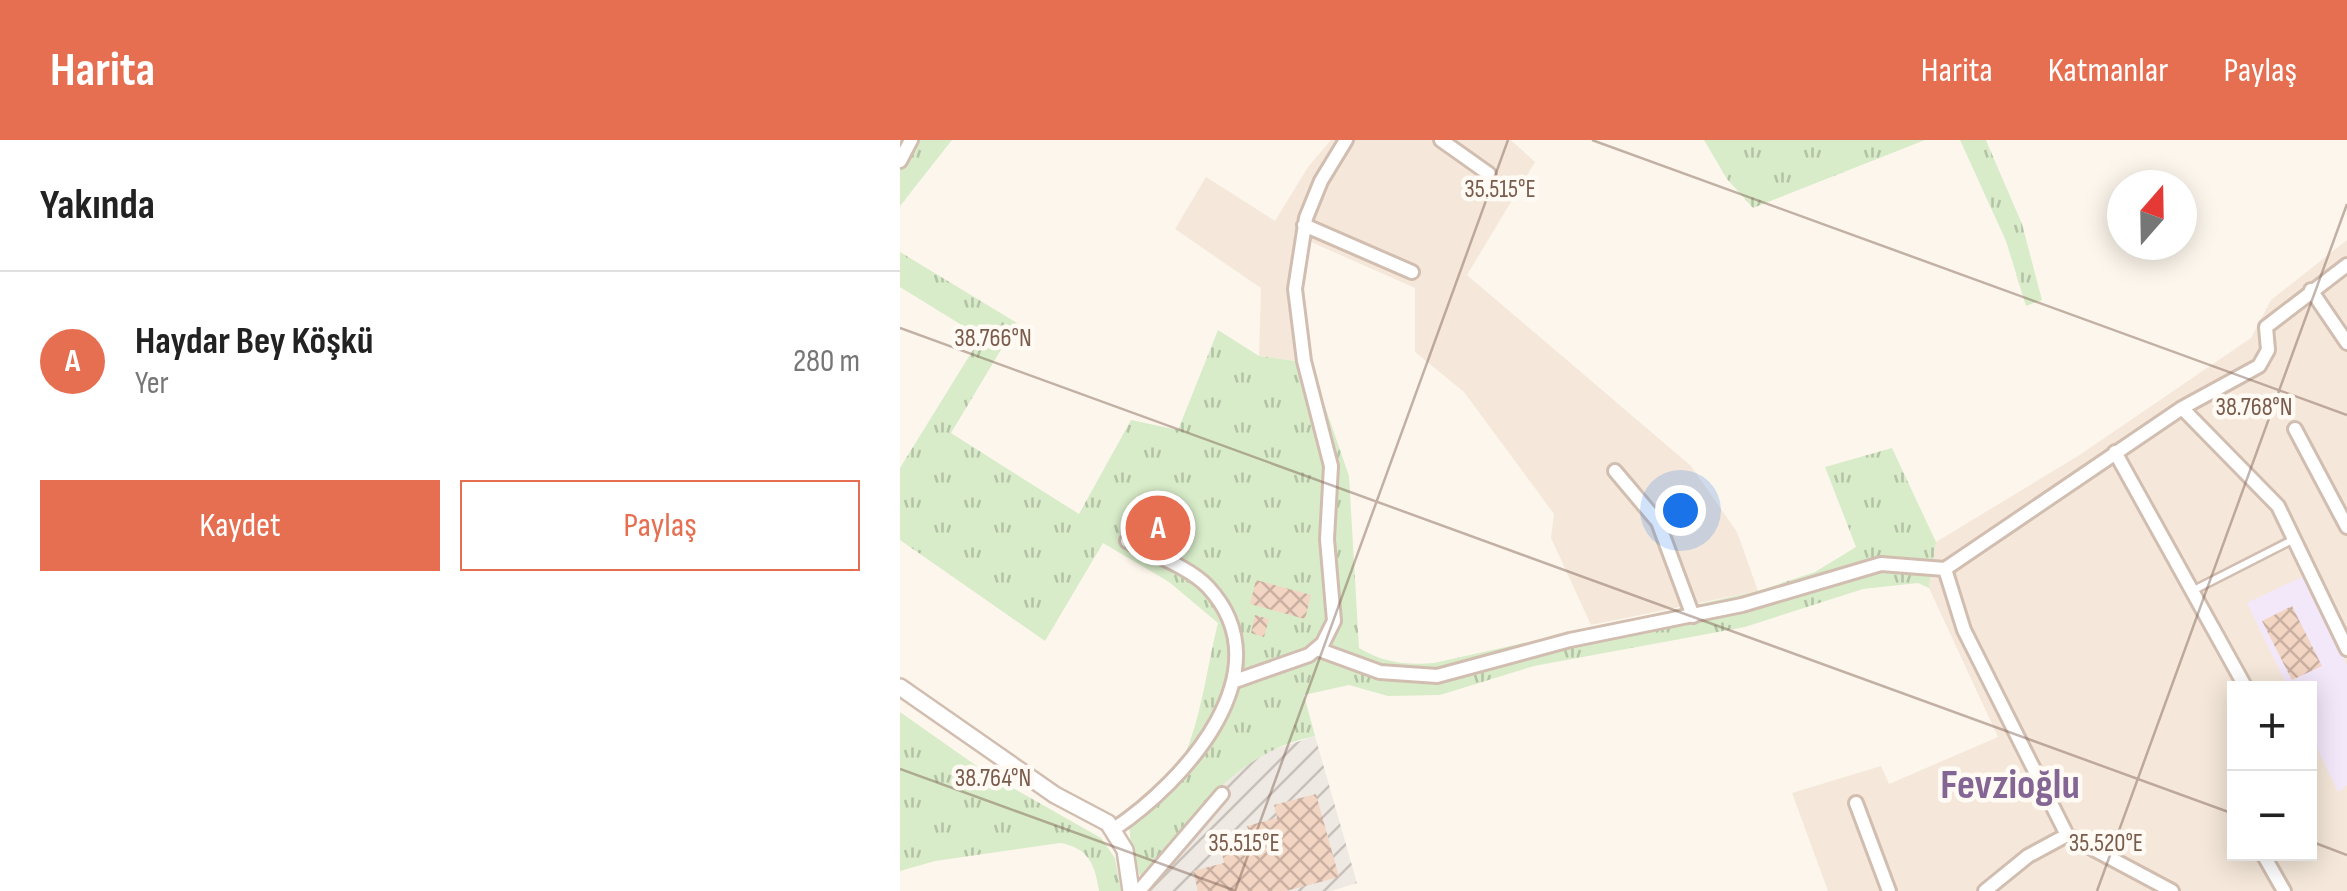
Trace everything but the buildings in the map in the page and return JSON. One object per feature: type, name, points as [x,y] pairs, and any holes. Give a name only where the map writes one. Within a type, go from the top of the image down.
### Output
[{"type":"street","points":[[900,161],[911,140]]},
{"type":"street","points":[[1235,681],[1300,660],[1317,650],[1336,613],[1327,539],[1331,466],[1311,392],[1296,309],[1296,269],[1304,225],[1321,181],[1346,140]]},
{"type":"street","points":[[1441,140],[1488,174]]},
{"type":"street","points":[[1304,225],[1412,272]]},
{"type":"street","points":[[1317,650],[1380,672],[1437,676],[1570,640],[1693,616],[1881,564],[1946,569],[2182,408],[2259,366],[2268,350],[2266,327],[2347,265]]},
{"type":"street","points":[[2311,290],[2347,343]]},
{"type":"street","points":[[2182,408],[2278,506],[2347,649]]},
{"type":"street","points":[[2295,429],[2347,527]]},
{"type":"street","points":[[2115,452],[2242,681]]},
{"type":"street","points":[[1615,470],[1658,522],[1693,616]]},
{"type":"street","points":[[1114,829],[1146,806],[1187,764],[1214,724],[1235,681],[1232,633],[1216,598],[1200,580],[1128,541]]},
{"type":"street","points":[[1946,569],[1964,630],[2067,835],[2172,891]]},
{"type":"street","points":[[900,687],[1039,784],[1114,829],[1126,850],[1135,891]]},
{"type":"street","points":[[1135,891],[1222,794]]},
{"type":"street","points":[[1856,803],[1889,891]]},
{"type":"street","points":[[1986,891],[2028,856],[2067,835]]},
{"type":"street","points":[[2267,861],[2284,891]]},
{"type":"lane","points":[[2191,592],[2294,540]]},
{"type":"shaded area","points":[[1331,140],[1511,140],[1535,162],[1467,275],[1691,466],[1737,532],[1758,591],[1591,625],[1551,538],[1554,514],[1464,392],[1415,352],[1415,288],[1311,242],[1300,297],[1310,363],[1259,356],[1261,288],[1175,229],[1206,177],[1275,221],[1308,167]]},
{"type":"shaded area","points":[[2347,240],[2347,891],[1828,891],[1792,793],[1881,766],[1889,784],[1998,737],[1929,588],[1936,542],[2078,456],[2251,338],[2271,300]]},
{"type":"shaded area","points":[[2304,576],[2347,665],[2347,785],[2338,792],[2317,748],[2317,681],[2285,681],[2247,603]]},
{"type":"shaded area","points":[[1315,736],[1357,883],[1331,891],[1144,891],[1164,854],[1228,777],[1261,754]]},
{"type":"green space","points":[[952,140],[900,206],[900,143]]},
{"type":"green space","points":[[1704,140],[1925,140],[1753,208],[1727,179]]},
{"type":"green space","points":[[1960,140],[1986,140],[2022,224],[2042,300],[2026,306],[2006,241]]},
{"type":"green space","points":[[900,252],[1017,323],[951,433],[1079,514],[1131,420],[1178,430],[1218,330],[1259,356],[1310,363],[1349,476],[1359,648],[1386,660],[1434,663],[1758,591],[1815,572],[1856,547],[1825,467],[1892,448],[1936,542],[1929,588],[1918,583],[1863,589],[1745,627],[1534,666],[1440,695],[1388,696],[1349,685],[1304,695],[1315,736],[1260,757],[1237,773],[1197,812],[1143,882],[1133,852],[1131,818],[1139,800],[1185,754],[1198,715],[1218,623],[1169,582],[1103,543],[1045,641],[900,540],[900,468],[981,337],[900,287]]},
{"type":"green space","points":[[900,712],[988,774],[1101,838],[1115,858],[1121,891],[1099,891],[1089,859],[1078,849],[1060,843],[935,861],[900,871]]},
{"type":"place","name":"Haydar Bey Köşkü","points":[[1158,528]]},
{"type":"district","name":"Fevzioğlu","points":[[2010,785]]}]
